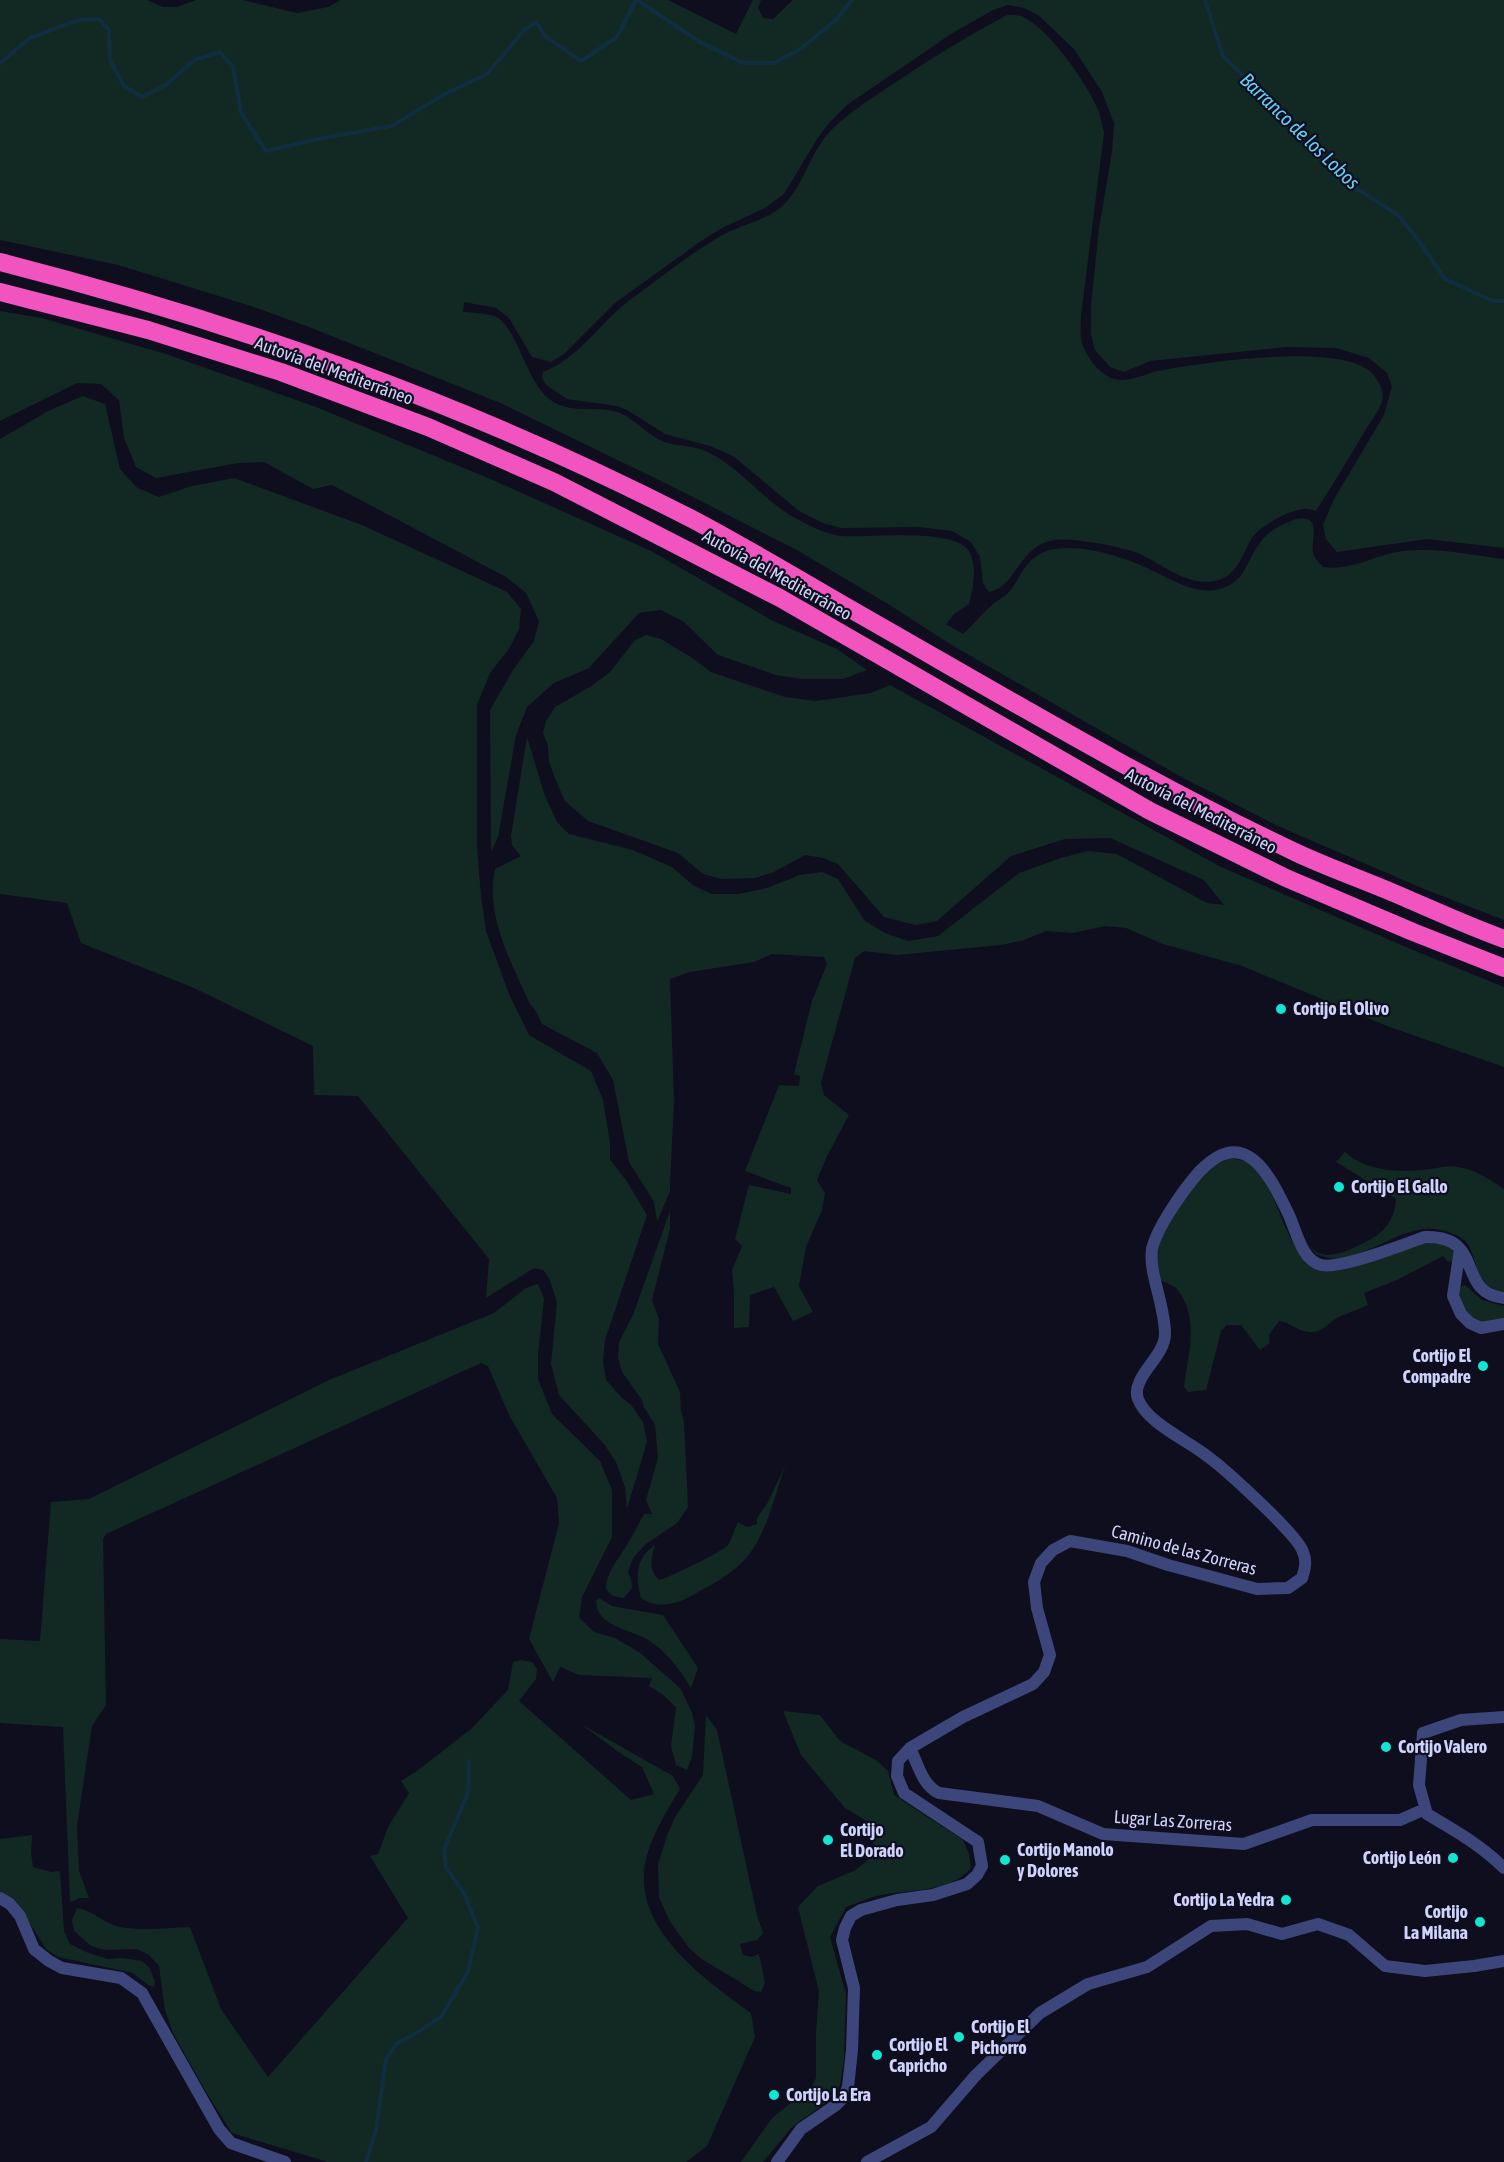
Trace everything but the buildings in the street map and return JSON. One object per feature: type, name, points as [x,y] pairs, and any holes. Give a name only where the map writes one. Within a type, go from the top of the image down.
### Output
[{"type":"highway","name":"Autovía del Mediterráneo","points":[[0,262],[106,289],[233,328],[377,378],[594,470],[695,521],[1114,759],[1195,802],[1298,853],[1504,939]]},
{"type":"highway","name":"Autovía del Mediterráneo","points":[[0,292],[148,330],[281,372],[428,427],[554,482],[780,598],[1150,811],[1286,878],[1504,968]]},
{"type":"street","name":"Camino de las Zorreras","points":[[910,1748],[963,1717],[1033,1684],[1044,1672],[1050,1655],[1037,1608],[1034,1582],[1041,1563],[1053,1550],[1070,1541],[1127,1551],[1179,1569],[1257,1589],[1288,1588],[1302,1578],[1306,1565],[1303,1550],[1294,1538],[1214,1462],[1152,1418],[1137,1398],[1137,1386],[1161,1350],[1166,1336],[1153,1274],[1152,1252],[1155,1239],[1180,1196],[1208,1163],[1229,1153],[1241,1152],[1252,1157],[1261,1166],[1289,1214],[1304,1249],[1312,1261],[1322,1266],[1339,1265],[1425,1237],[1450,1239],[1461,1247]]},
{"type":"street","points":[[1461,1247],[1475,1281],[1491,1297],[1504,1298]]},
{"type":"street","points":[[1461,1247],[1453,1296],[1461,1314],[1470,1323],[1481,1328],[1504,1324]]},
{"type":"street","points":[[1504,1717],[1461,1720],[1424,1733],[1419,1785],[1427,1814],[1460,1833],[1492,1856],[1504,1868]]},
{"type":"street","points":[[777,2162],[801,2128],[836,2105],[843,2098],[848,2087],[854,1988],[842,1940],[851,1916],[861,1910],[897,1900],[933,1895],[967,1884],[977,1875],[982,1866],[978,1842],[910,1799],[899,1785],[898,1761],[910,1748]]},
{"type":"street","name":"Lugar Las Zorreras","points":[[910,1748],[926,1783],[939,1793],[1038,1806],[1103,1834],[1244,1844],[1312,1820],[1400,1820],[1425,1809]]},
{"type":"street","points":[[0,1898],[10,1904],[20,1916],[34,1949],[49,1961],[62,1968],[121,1978],[142,1993],[219,2130],[231,2143],[285,2162]]},
{"type":"street","points":[[867,2162],[931,2127],[976,2075],[1040,2013],[1088,1984],[1148,1967],[1211,1926],[1247,1924],[1282,1934],[1318,1924],[1349,1935],[1385,1966],[1425,1971],[1504,1961]]},
{"type":"green space","points":[[0,0],[147,0],[163,7],[177,7],[196,0],[243,0],[297,13],[328,7],[341,0],[668,0],[736,34],[753,0],[761,0],[758,8],[763,18],[773,19],[793,0],[1504,0],[1504,548],[1427,539],[1337,552],[1326,539],[1323,525],[1334,499],[1384,415],[1392,387],[1387,373],[1369,358],[1336,348],[1286,347],[1150,361],[1124,372],[1110,367],[1095,350],[1091,334],[1091,305],[1114,123],[1102,92],[1074,49],[1038,15],[1024,8],[1008,5],[993,10],[951,34],[847,105],[817,139],[784,194],[765,208],[724,227],[701,241],[615,303],[564,354],[551,362],[532,357],[509,318],[496,308],[464,302],[463,312],[489,315],[498,318],[505,325],[536,383],[552,401],[569,408],[614,411],[627,417],[660,440],[700,449],[714,455],[727,463],[773,503],[814,528],[841,536],[929,536],[960,544],[969,551],[972,557],[974,577],[972,591],[969,604],[954,614],[946,624],[963,634],[992,605],[1010,591],[1030,561],[1046,551],[1060,548],[1077,548],[1112,555],[1143,566],[1184,586],[1199,590],[1215,590],[1234,582],[1245,570],[1257,547],[1266,536],[1282,525],[1300,518],[1307,519],[1313,524],[1313,552],[1323,567],[1344,567],[1392,553],[1417,550],[1504,559],[1504,920],[1424,889],[1280,827],[1183,778],[955,647],[795,549],[498,402],[251,306],[118,265],[0,240]]},
{"type":"green space","points":[[1007,15],[1021,16],[1043,31],[1054,43],[1076,71],[1093,99],[1101,118],[1104,133],[1081,315],[1082,344],[1097,368],[1108,377],[1125,380],[1158,371],[1206,363],[1240,359],[1310,357],[1341,360],[1364,367],[1381,387],[1383,398],[1379,408],[1316,511],[1306,509],[1290,512],[1261,529],[1252,538],[1231,573],[1219,580],[1196,581],[1185,578],[1135,552],[1061,539],[1042,544],[1033,550],[1006,583],[989,592],[983,583],[980,557],[971,542],[952,531],[919,527],[841,528],[823,523],[799,511],[733,456],[710,446],[665,434],[617,406],[567,399],[546,385],[542,378],[543,372],[568,358],[619,309],[685,259],[726,233],[774,213],[780,208],[794,192],[826,136],[847,116],[931,59]]},
{"type":"green space","points":[[0,311],[42,318],[166,354],[316,407],[493,480],[651,551],[773,621],[837,649],[867,670],[843,679],[801,679],[776,675],[718,655],[684,622],[661,610],[639,613],[589,668],[554,683],[527,707],[516,735],[498,837],[491,852],[490,710],[513,670],[534,641],[539,621],[526,593],[506,577],[332,485],[313,489],[264,462],[238,463],[156,478],[136,467],[124,438],[119,400],[101,384],[77,383],[0,421]]},
{"type":"green space","points":[[83,396],[105,404],[120,469],[136,487],[159,497],[192,486],[234,478],[362,525],[507,592],[521,609],[519,629],[509,649],[490,673],[477,705],[477,847],[481,896],[486,931],[509,994],[529,1035],[591,1071],[603,1100],[610,1143],[610,1160],[626,1180],[647,1215],[605,1340],[603,1362],[606,1380],[632,1406],[643,1422],[647,1442],[627,1509],[625,1487],[616,1462],[604,1444],[559,1395],[551,1364],[557,1302],[549,1278],[543,1270],[534,1268],[486,1298],[489,1259],[358,1096],[314,1095],[313,1046],[194,988],[81,943],[67,903],[0,894],[0,439],[50,410]]},
{"type":"green space","points":[[646,635],[661,639],[711,672],[785,697],[816,701],[871,693],[890,685],[1221,867],[1504,987],[1504,1067],[1387,1026],[1242,966],[1163,944],[1126,928],[1105,926],[1073,933],[1046,931],[1024,940],[1001,945],[897,955],[864,951],[855,958],[821,1083],[824,1095],[849,1115],[817,1180],[825,1193],[822,1210],[806,1247],[799,1286],[813,1312],[793,1321],[774,1287],[750,1295],[749,1327],[734,1328],[732,1270],[742,1246],[735,1239],[749,1185],[791,1194],[791,1188],[745,1171],[779,1085],[799,1086],[800,1076],[794,1074],[812,1001],[827,964],[824,957],[772,954],[754,962],[690,972],[670,979],[674,1101],[670,1191],[657,1222],[654,1202],[629,1162],[613,1080],[597,1053],[542,1024],[515,972],[497,921],[493,887],[495,869],[521,856],[512,845],[511,836],[527,737],[545,796],[557,822],[569,834],[633,850],[672,867],[694,886],[712,894],[739,894],[767,888],[800,875],[822,872],[838,879],[865,921],[885,933],[908,941],[938,936],[1019,873],[1088,851],[1117,854],[1207,903],[1224,905],[1204,880],[1110,838],[1065,839],[1011,856],[937,921],[915,925],[884,917],[838,864],[823,858],[805,855],[774,872],[755,878],[722,879],[703,874],[678,853],[588,821],[565,801],[556,781],[543,733],[546,721],[555,707],[593,685],[610,672],[635,640]]},
{"type":"green space","points":[[1345,1152],[1363,1164],[1385,1170],[1408,1171],[1451,1166],[1464,1168],[1482,1175],[1504,1189],[1504,1292],[1488,1285],[1483,1280],[1466,1241],[1453,1234],[1435,1229],[1411,1232],[1343,1258],[1316,1254],[1307,1243],[1314,1250],[1328,1255],[1344,1252],[1376,1236],[1390,1221],[1395,1208],[1396,1199],[1336,1162]]},
{"type":"green space","points":[[1230,1158],[1249,1162],[1264,1180],[1290,1238],[1302,1259],[1309,1266],[1320,1271],[1349,1268],[1412,1246],[1431,1242],[1451,1247],[1456,1254],[1456,1261],[1448,1262],[1443,1256],[1397,1280],[1364,1293],[1368,1305],[1337,1318],[1319,1331],[1304,1331],[1279,1321],[1269,1335],[1270,1343],[1260,1350],[1241,1325],[1227,1325],[1221,1331],[1206,1390],[1188,1392],[1184,1387],[1191,1336],[1188,1312],[1177,1289],[1160,1280],[1157,1252],[1172,1217],[1194,1184],[1209,1169]]},
{"type":"green space","points":[[670,1211],[670,1229],[652,1300],[659,1319],[658,1344],[680,1392],[684,1421],[688,1507],[677,1523],[646,1544],[633,1558],[628,1572],[632,1588],[624,1598],[621,1598],[614,1596],[606,1589],[607,1582],[611,1570],[644,1514],[652,1514],[646,1500],[658,1458],[655,1425],[642,1400],[622,1372],[618,1358],[619,1342],[633,1315]]},
{"type":"green space","points":[[538,1284],[544,1299],[538,1354],[538,1379],[552,1414],[600,1461],[612,1490],[612,1537],[582,1597],[579,1617],[594,1632],[615,1638],[639,1652],[681,1689],[695,1726],[692,1757],[687,1770],[676,1765],[671,1746],[676,1707],[649,1686],[652,1678],[579,1675],[560,1667],[553,1682],[529,1639],[559,1523],[557,1498],[509,1415],[488,1366],[481,1363],[106,1534],[103,1539],[106,1705],[92,1726],[77,1825],[79,1871],[89,1898],[80,1898],[70,1902],[63,1727],[0,1723],[0,1639],[40,1641],[51,1502],[89,1499],[329,1380],[494,1313],[526,1288]]},
{"type":"green space","points":[[1465,1285],[1482,1300],[1504,1306],[1504,1319],[1485,1324],[1468,1316],[1459,1299],[1460,1287]]},
{"type":"green space","points":[[786,1464],[762,1534],[746,1558],[736,1568],[709,1586],[674,1603],[660,1605],[641,1598],[638,1583],[639,1568],[644,1555],[649,1550],[655,1545],[652,1568],[659,1580],[724,1548],[728,1545],[738,1522],[747,1527],[757,1524],[757,1518],[768,1502]]},
{"type":"green space","points":[[599,1598],[612,1606],[663,1615],[698,1668],[691,1688],[673,1662],[650,1641],[617,1627],[602,1617],[596,1601]]},
{"type":"green space","points":[[521,1660],[532,1662],[537,1669],[536,1679],[519,1701],[631,1800],[654,1794],[642,1767],[581,1724],[673,1776],[680,1789],[657,1830],[647,1855],[644,1880],[648,1904],[658,1927],[673,1947],[712,1983],[751,2013],[755,2037],[707,2146],[686,2162],[328,2162],[232,2133],[173,2033],[165,2010],[159,1966],[149,1955],[137,1949],[105,1950],[91,1946],[74,1931],[72,1920],[77,1908],[120,1927],[146,1929],[190,1927],[221,2009],[268,2077],[408,1918],[370,1856],[378,1854],[388,1827],[409,1793],[401,1781],[471,1729],[508,1690],[513,1662]]},
{"type":"green space","points":[[783,1711],[820,1715],[840,1741],[876,1760],[888,1771],[894,1795],[963,1840],[969,1854],[971,1868],[961,1877],[938,1887],[885,1894],[846,1907],[830,1937],[846,1994],[844,2059],[840,2085],[835,2096],[792,2127],[763,2162],[741,2162],[772,2118],[812,2086],[816,2078],[819,1991],[798,1907],[818,1886],[856,1870],[875,1854],[870,1823],[845,1808],[801,1755]]},
{"type":"green space","points":[[706,1715],[717,1730],[757,1915],[763,1933],[757,1940],[740,1944],[743,1955],[752,1957],[758,1954],[760,1958],[765,1983],[761,1992],[754,1991],[703,1960],[689,1948],[669,1920],[659,1897],[658,1864],[667,1836],[675,1817],[703,1775]]},
{"type":"green space","points":[[32,1835],[33,1867],[51,1872],[60,1871],[64,1931],[70,1944],[108,1959],[122,1958],[142,1961],[149,1967],[155,1981],[154,1987],[133,1973],[58,1957],[46,1949],[15,1900],[0,1892],[0,1839]]},
{"type":"waterway","name":"Barranco de los Lobos","points":[[0,63],[30,38],[79,20],[99,19],[109,30],[110,60],[124,86],[142,97],[166,85],[194,60],[220,52],[233,67],[241,113],[266,151],[392,126],[443,95],[487,74],[523,31],[536,22],[545,36],[581,61],[617,37],[636,0]]},
{"type":"waterway","name":"Barranco de los Lobos","points":[[637,0],[700,42],[743,63],[774,63],[800,49],[836,20],[852,0]]},
{"type":"waterway","name":"Barranco de los Lobos","points":[[1205,0],[1223,56],[1302,132],[1345,181],[1398,215],[1445,279],[1493,301],[1504,301]]},
{"type":"waterway","points":[[366,2162],[376,2130],[386,2059],[397,2043],[441,2017],[468,1972],[478,1928],[464,1893],[446,1868],[444,1849],[468,1793],[469,1761]]},
{"type":"place","name":"Cortijo El Olivo","points":[[1281,1009]]},
{"type":"place","name":"Cortijo El Gallo","points":[[1339,1187]]},
{"type":"place","name":"Cortijo El Compadre","points":[[1483,1366]]},
{"type":"place","name":"Cortijo Valero","points":[[1386,1747]]},
{"type":"place","name":"Cortijo El Dorado","points":[[828,1840]]},
{"type":"place","name":"Cortijo León","points":[[1453,1858]]},
{"type":"place","name":"Cortijo Manolo y Dolores","points":[[1005,1860]]},
{"type":"place","name":"Cortijo La Yedra","points":[[1286,1900]]},
{"type":"place","name":"Cortijo La Milana","points":[[1480,1922]]},
{"type":"place","name":"Cortijo El Pichorro","points":[[959,2037]]},
{"type":"place","name":"Cortijo El Capricho","points":[[877,2055]]},
{"type":"place","name":"Cortijo La Era","points":[[774,2095]]}]
